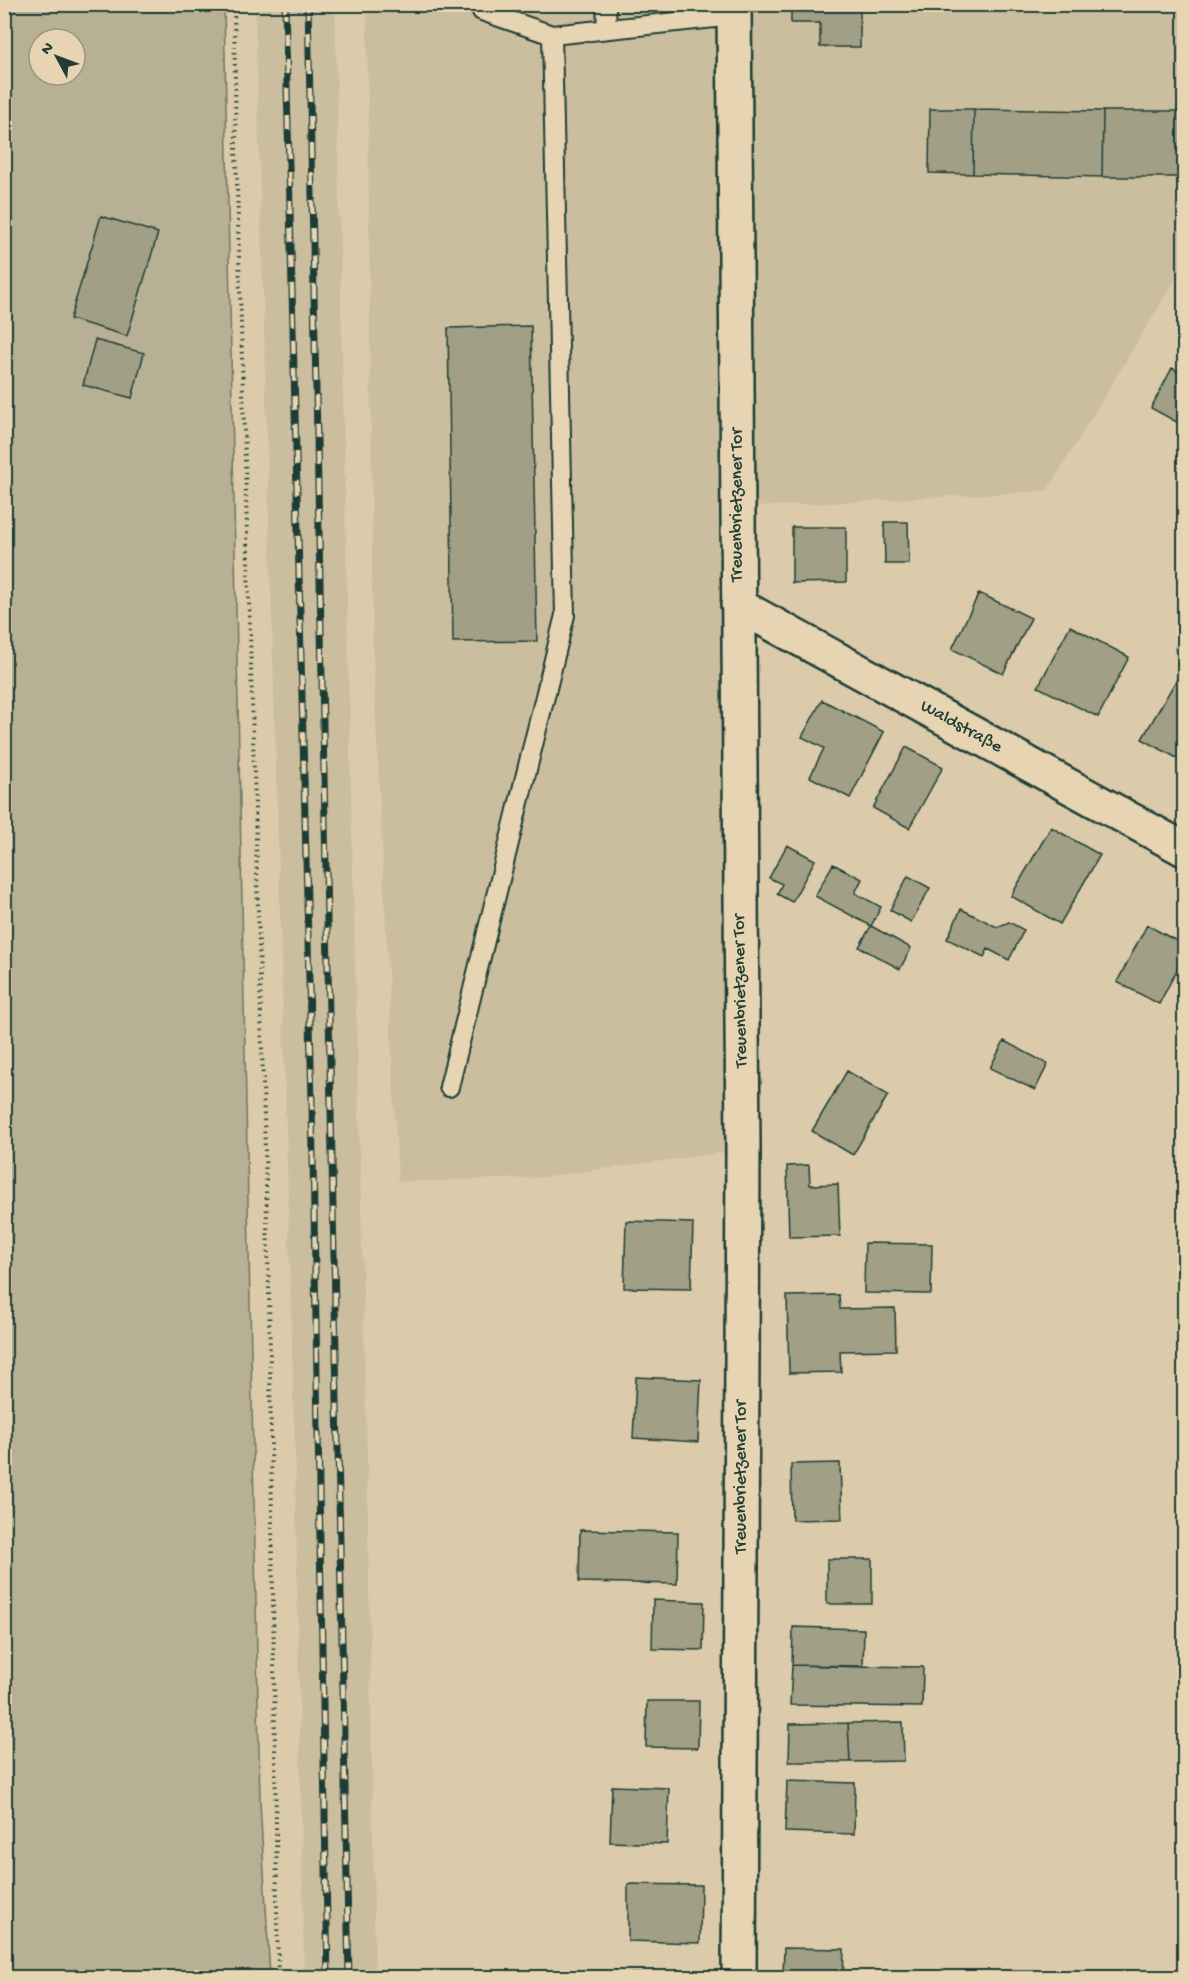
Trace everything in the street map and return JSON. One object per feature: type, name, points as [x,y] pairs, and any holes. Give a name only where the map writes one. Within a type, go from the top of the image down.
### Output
[{"type":"street","name":"Treuenbrietzener Tor","points":[[734,10],[743,1150],[739,1977]]},
{"type":"street","name":"Waldstraße","points":[[738,605],[1185,849]]},
{"type":"lane","points":[[482,4],[482,11],[552,35],[734,10]]},
{"type":"lane","points":[[606,4],[607,29]]},
{"type":"lane","points":[[449,1087],[565,615],[552,35]]},
{"type":"path","points":[[234,4],[237,187],[269,1290],[278,1977]]},
{"type":"shaded area","points":[[5,5],[224,5],[260,1802],[270,1977],[5,1978]]},
{"type":"shaded area","points":[[255,5],[335,5],[367,1454],[375,1977],[304,1977],[295,1455]]},
{"type":"shaded area","points":[[367,5],[1184,5],[1184,265],[1047,491],[721,509],[743,1150],[535,1178],[398,1182],[373,657]]},
{"type":"building","points":[[791,4],[860,4],[860,47],[820,47],[820,23],[791,23]]},
{"type":"building","points":[[930,109],[974,109],[973,174],[929,173]]},
{"type":"building","points":[[974,109],[1103,111],[1102,177],[973,174]]},
{"type":"building","points":[[1103,111],[1184,111],[1184,177],[1102,177]]},
{"type":"building","points":[[101,216],[158,233],[127,336],[70,319]]},
{"type":"building","points":[[531,326],[537,641],[453,642],[448,328]]},
{"type":"building","points":[[95,340],[144,353],[132,398],[83,385]]},
{"type":"building","points":[[1172,368],[1184,375],[1184,426],[1151,408]]},
{"type":"building","points":[[884,522],[908,522],[909,564],[885,564]]},
{"type":"building","points":[[792,527],[846,527],[846,582],[792,583]]},
{"type":"building","points":[[979,593],[1031,618],[1003,674],[952,649]]},
{"type":"building","points":[[1070,626],[1129,657],[1098,717],[1038,687]]},
{"type":"building","points":[[1184,631],[1184,654],[1175,649]]},
{"type":"building","points":[[1178,677],[1184,681],[1184,762],[1142,739]]},
{"type":"building","points":[[822,700],[884,732],[850,798],[810,777],[824,748],[802,737]]},
{"type":"building","points":[[906,747],[943,767],[909,828],[873,808]]},
{"type":"building","points":[[1051,827],[1100,855],[1060,924],[1011,896]]},
{"type":"building","points":[[787,845],[815,860],[792,902],[777,894],[782,884],[769,878]]},
{"type":"building","points":[[833,864],[862,879],[855,893],[881,907],[871,926],[815,896]]},
{"type":"building","points":[[908,876],[930,888],[911,922],[890,910]]},
{"type":"building","points":[[961,909],[997,927],[1009,922],[1024,930],[1009,960],[988,949],[984,957],[947,939]]},
{"type":"building","points":[[1147,925],[1184,945],[1184,956],[1159,1004],[1117,982]]},
{"type":"building","points":[[871,926],[911,948],[900,969],[859,947]]},
{"type":"building","points":[[1004,1041],[1048,1064],[1035,1090],[990,1068]]},
{"type":"building","points":[[847,1071],[888,1095],[853,1155],[812,1131]]},
{"type":"building","points":[[809,1165],[810,1185],[838,1184],[840,1236],[789,1237],[787,1166]]},
{"type":"building","points":[[626,1221],[693,1223],[691,1289],[624,1288]]},
{"type":"building","points":[[865,1243],[932,1244],[931,1294],[864,1293]]},
{"type":"building","points":[[839,1295],[840,1309],[895,1308],[896,1350],[840,1351],[841,1372],[789,1373],[787,1296]]},
{"type":"building","points":[[636,1377],[701,1380],[698,1442],[633,1438]]},
{"type":"building","points":[[840,1463],[842,1519],[792,1520],[791,1464]]},
{"type":"building","points":[[580,1530],[678,1532],[677,1584],[579,1582]]},
{"type":"building","points":[[827,1559],[872,1559],[872,1604],[827,1604]]},
{"type":"building","points":[[653,1600],[704,1602],[703,1650],[652,1649]]},
{"type":"building","points":[[793,1627],[864,1629],[863,1667],[792,1665]]},
{"type":"building","points":[[792,1665],[923,1667],[922,1707],[790,1705]]},
{"type":"building","points":[[647,1701],[699,1701],[698,1748],[646,1747]]},
{"type":"building","points":[[903,1722],[904,1761],[850,1762],[848,1723]]},
{"type":"building","points":[[848,1723],[850,1762],[789,1762],[790,1724]]},
{"type":"building","points":[[787,1781],[855,1783],[854,1834],[785,1832]]},
{"type":"building","points":[[612,1786],[669,1788],[667,1844],[610,1842]]},
{"type":"building","points":[[628,1884],[701,1885],[700,1943],[628,1941]]},
{"type":"building","points":[[784,1948],[844,1949],[843,1978],[783,1978]]},
{"type":"building","points":[[692,1973],[692,1978],[631,1978],[631,1974]]},
{"type":"railway","points":[[285,4],[312,1103],[328,1978]]},
{"type":"railway","points":[[308,4],[349,1978]]}]
